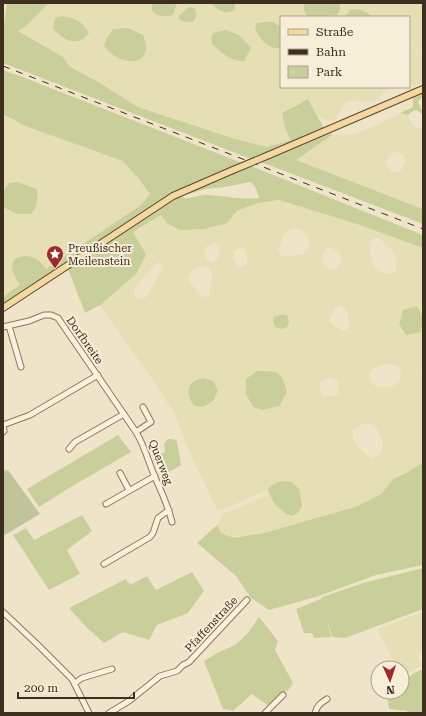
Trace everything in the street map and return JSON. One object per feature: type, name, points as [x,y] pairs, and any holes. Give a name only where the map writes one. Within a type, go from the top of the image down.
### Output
[{"type":"main road","points":[[3,308],[173,196],[423,89]]},
{"type":"street","name":"Dorfbreite","points":[[3,328],[44,315],[51,315],[58,318],[124,414]]},
{"type":"street","points":[[9,326],[21,367]]},
{"type":"street","name":"Dorfbreite","points":[[3,432],[3,425],[30,415],[98,376]]},
{"type":"street","points":[[136,432],[151,422],[143,407]]},
{"type":"street","points":[[69,449],[75,442],[124,414]]},
{"type":"street","name":"Querweg","points":[[124,414],[144,444],[155,476],[170,510],[172,522]]},
{"type":"street","points":[[120,473],[129,490]]},
{"type":"street","points":[[106,504],[155,476]]},
{"type":"street","points":[[104,564],[150,537],[153,533],[158,518],[170,510]]},
{"type":"street","name":"Pfaffenstraße","points":[[109,713],[129,700],[160,676],[177,671],[183,664],[189,662],[247,600]]},
{"type":"street","points":[[3,612],[75,683],[89,713]]},
{"type":"street","points":[[75,683],[82,678],[112,668]]},
{"type":"street","points":[[265,713],[283,695]]},
{"type":"street","points":[[315,713],[316,707],[327,699]]},
{"type":"shaded area","points":[[49,3],[152,3],[151,6],[176,9],[177,3],[211,3],[215,7],[235,9],[235,3],[304,3],[304,10],[306,15],[309,16],[280,16],[280,26],[273,22],[277,48],[280,48],[280,88],[387,88],[375,102],[349,101],[342,106],[334,121],[320,118],[308,99],[293,106],[285,128],[291,140],[267,147],[235,139],[138,107],[100,83],[70,67],[63,57],[17,31],[26,26]]},
{"type":"shaded area","points":[[340,3],[423,3],[423,40],[421,52],[423,55],[423,83],[410,85],[410,52],[412,43],[410,38],[410,16],[332,16],[341,6]]},
{"type":"shaded area","points":[[400,113],[408,115],[412,124],[418,128],[422,127],[423,125],[423,209],[296,160],[332,135],[352,135],[377,125]],"holes":[[[393,152],[404,156],[406,161],[398,173],[391,171],[385,162]]]},
{"type":"shaded area","points":[[3,114],[25,126],[124,161],[150,194],[141,205],[46,269],[29,257],[22,256],[16,258],[18,281],[21,285],[3,297],[3,207],[4,208],[9,183],[3,192]]},
{"type":"shaded area","points":[[279,200],[357,224],[423,248],[423,317],[417,306],[403,310],[399,324],[421,332],[423,323],[423,364],[421,373],[423,376],[423,462],[393,479],[381,494],[358,506],[264,533],[234,538],[221,533],[217,525],[223,514],[268,495],[267,490],[222,510],[217,510],[189,451],[174,413],[155,383],[100,305],[132,232],[161,215],[167,223],[227,223],[237,211],[257,203]],"holes":[[[294,228],[301,229],[308,236],[309,248],[303,254],[282,256],[278,250],[284,234]],[[374,238],[379,238],[394,252],[397,261],[395,272],[390,274],[381,272],[373,265],[370,254],[370,243]],[[213,243],[220,245],[218,258],[213,263],[206,260],[204,255],[206,247]],[[243,248],[247,255],[247,261],[244,267],[238,267],[233,259],[234,251]],[[328,248],[332,248],[340,253],[341,262],[337,269],[330,271],[323,264],[322,256],[324,251]],[[160,262],[162,264],[162,269],[144,299],[135,298],[134,291],[137,285],[156,264]],[[198,266],[206,266],[211,271],[212,277],[209,296],[201,297],[188,279],[190,273]],[[340,305],[348,314],[349,324],[347,330],[342,330],[334,326],[329,320],[335,308]],[[385,364],[396,365],[401,372],[400,380],[392,387],[377,387],[370,382],[369,373],[374,368]],[[329,378],[338,381],[338,394],[324,397],[319,387],[321,381]],[[364,423],[373,425],[379,432],[383,443],[381,453],[373,459],[365,454],[354,442],[352,430]]]},
{"type":"shaded area","points":[[423,612],[423,651],[418,657],[422,666],[410,672],[410,660],[393,660],[377,629]]},
{"type":"green space","points":[[7,3],[49,3],[26,26],[18,31],[63,57],[70,67],[100,83],[138,107],[235,139],[267,147],[291,140],[285,128],[282,113],[308,99],[324,128],[251,159],[3,63],[3,31]]},
{"type":"green space","points":[[152,3],[177,3],[173,15],[161,16],[153,11]]},
{"type":"green space","points":[[211,3],[235,3],[235,9],[228,12],[222,12]]},
{"type":"green space","points":[[304,3],[340,3],[339,12],[337,15],[309,16],[306,15]]},
{"type":"green space","points":[[190,7],[195,8],[196,16],[194,21],[186,22],[179,19],[179,16]]},
{"type":"green space","points":[[350,10],[362,10],[372,16],[346,16]]},
{"type":"green space","points":[[62,16],[78,21],[89,33],[85,38],[80,40],[70,41],[65,39],[53,28],[55,18]]},
{"type":"green space","points":[[273,22],[280,26],[280,48],[268,46],[265,43],[255,29],[257,23]]},
{"type":"green space","points":[[128,28],[143,35],[146,46],[145,54],[141,59],[134,61],[118,58],[104,46],[113,29]]},
{"type":"green space","points":[[226,30],[239,35],[251,48],[244,61],[231,58],[212,44],[211,39],[213,33]]},
{"type":"green space","points":[[3,70],[242,163],[176,191],[3,306],[3,297],[20,285],[12,268],[13,263],[18,257],[28,256],[33,258],[39,261],[46,269],[141,205],[150,194],[123,161],[25,126],[3,114]]},
{"type":"green space","points":[[423,93],[423,96],[418,102],[423,115],[414,110],[408,115],[400,113],[413,107],[413,97]]},
{"type":"green space","points":[[331,133],[332,135],[296,160],[423,209],[423,224],[261,162]]},
{"type":"green space","points":[[251,166],[423,235],[423,248],[357,224],[279,200],[257,203],[237,211],[227,223],[204,229],[180,230],[167,223],[161,215],[133,232],[146,255],[136,274],[100,305],[85,313],[68,269],[181,195],[184,198],[216,195],[239,198],[259,198],[256,189],[250,182],[206,189],[188,194],[185,193]]},
{"type":"green space","points":[[17,182],[37,189],[37,202],[31,214],[17,214],[3,207],[3,192],[9,183]]},
{"type":"green space","points":[[417,306],[423,317],[421,332],[406,335],[399,324],[403,310]]},
{"type":"green space","points":[[279,315],[287,315],[289,322],[287,327],[281,329],[275,327],[273,321],[274,317]]},
{"type":"green space","points":[[257,371],[275,372],[281,376],[287,392],[279,406],[263,410],[253,407],[246,394],[246,379]]},
{"type":"green space","points":[[203,378],[213,381],[218,390],[214,400],[203,407],[194,406],[189,396],[189,388],[193,382]]},
{"type":"green space","points":[[118,435],[131,452],[39,507],[27,489]]},
{"type":"green space","points":[[168,439],[177,441],[181,465],[165,473],[161,469],[157,453],[165,452],[164,444]]},
{"type":"green space","points":[[423,462],[423,565],[376,575],[319,596],[269,610],[251,598],[236,576],[197,543],[217,525],[221,533],[234,538],[264,533],[358,506],[381,494],[393,479]]},
{"type":"green space","points":[[8,470],[40,514],[3,536],[3,471]]},
{"type":"green space","points":[[281,481],[292,482],[299,489],[302,506],[298,513],[291,516],[276,506],[268,489],[272,485]]},
{"type":"green space","points":[[82,515],[92,531],[67,550],[80,574],[49,590],[13,535],[26,528],[34,540]]},
{"type":"green space","points":[[423,568],[423,609],[345,638],[332,637],[327,620],[331,637],[314,638],[312,633],[304,633],[296,609],[321,599],[322,597],[363,583]]},
{"type":"green space","points":[[192,572],[204,591],[188,613],[157,625],[149,640],[123,632],[104,643],[87,628],[69,608],[126,579],[130,585],[147,576],[156,590]]},
{"type":"green space","points":[[259,617],[278,641],[275,650],[293,683],[290,688],[269,706],[252,694],[233,711],[223,709],[204,661],[235,645],[248,633]]},
{"type":"green space","points":[[423,669],[423,713],[407,713],[407,711],[389,709],[388,700],[410,700],[410,676]]},
{"type":"railway","points":[[3,66],[423,229]]},
{"type":"place","name":"Preußischer Meilenstein","points":[[55,269]]}]
